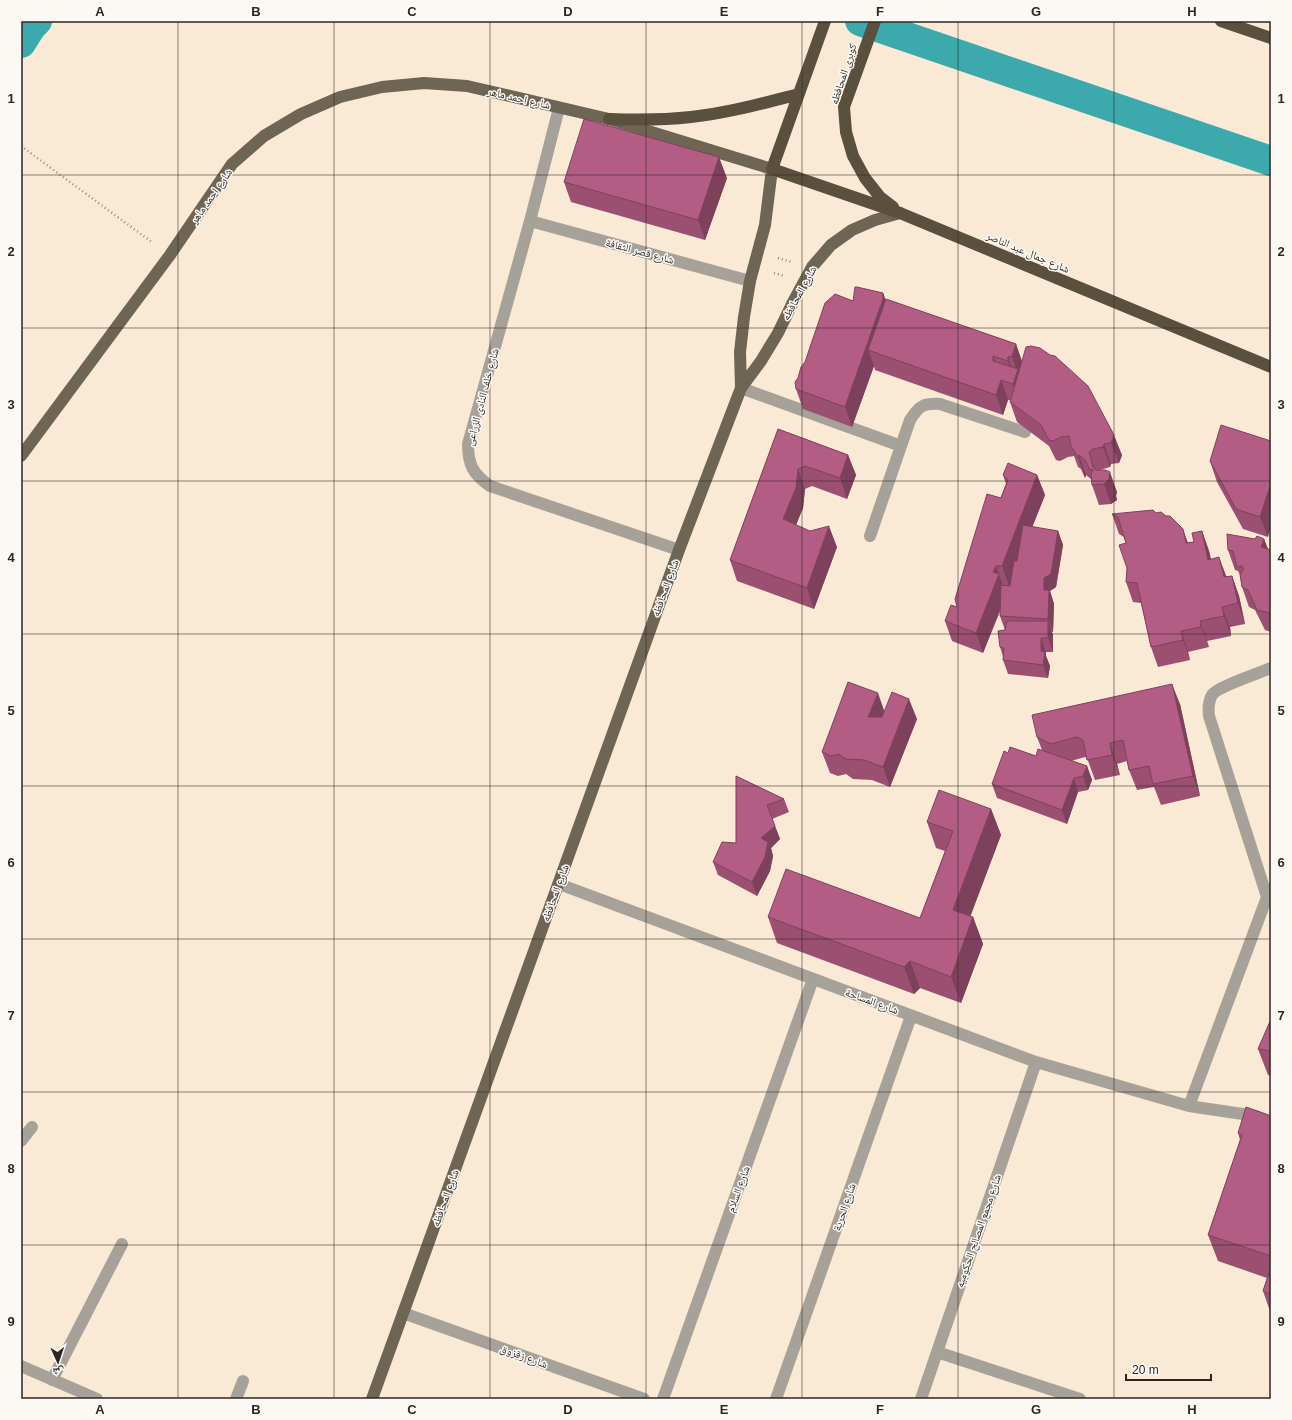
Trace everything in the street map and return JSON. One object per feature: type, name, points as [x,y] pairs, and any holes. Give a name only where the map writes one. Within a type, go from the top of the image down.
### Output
[{"type":"highway","points":[[772,169],[824,21]]},
{"type":"highway","name":"كوبرى المحافظه","points":[[875,21],[844,107],[846,132],[853,156],[865,178],[880,197],[900,213]]},
{"type":"highway","points":[[1220,21],[1271,38]]},
{"type":"highway","points":[[609,119],[644,120],[692,117],[720,113],[800,92]]},
{"type":"highway","name":"شارع جمال عبد الناصر","points":[[772,169],[900,213],[1271,367]]},
{"type":"main road","name":"شارع احمد ماهر","points":[[21,456],[170,255],[232,164],[264,136],[301,114],[340,97],[382,87],[424,83],[467,86],[609,119],[772,169]]},
{"type":"main road","name":"شارع المحافظه","points":[[741,388],[741,345],[744,317],[750,281],[759,253],[765,225],[772,169]]},
{"type":"main road","name":"شارع المحافظه","points":[[372,1399],[679,550],[741,388],[761,361],[778,333],[812,267],[831,245],[852,230],[875,220],[900,213]]},
{"type":"street","name":"شارع خلف النادى الزراعى","points":[[559,108],[530,221],[468,444],[468,456],[472,468],[480,478],[490,486],[679,550]]},
{"type":"street","name":"شارع قصر الثقافة","points":[[530,221],[750,281]]},
{"type":"street","points":[[741,388],[901,446]]},
{"type":"street","points":[[870,536],[910,420],[917,409],[928,403],[940,404],[1025,432]]},
{"type":"street","points":[[1189,1106],[1269,892],[1209,716],[1208,704],[1213,694],[1223,688],[1271,668]]},
{"type":"street","name":"شارع المساحة","points":[[559,884],[1036,1062],[1189,1106],[1256,1116],[1271,1122]]},
{"type":"street","name":"شارع السلام","points":[[663,1399],[813,979]]},
{"type":"street","name":"شارع الحرية","points":[[776,1399],[911,1016]]},
{"type":"street","name":"شارع مجمع المصالح الحكوميه","points":[[921,1399],[1036,1062]]},
{"type":"street","points":[[21,1141],[32,1127]]},
{"type":"street","points":[[52,1380],[122,1244]]},
{"type":"street","name":"شارع زقزوق","points":[[404,1313],[644,1399]]},
{"type":"street","points":[[937,1352],[1080,1399]]},
{"type":"street","points":[[21,1366],[97,1399]]},
{"type":"street","points":[[236,1399],[243,1381]]},
{"type":"path","points":[[21,146],[170,255]]},
{"type":"path","points":[[759,253],[812,267]]},
{"type":"path","points":[[754,268],[804,280]]},
{"type":"building","points":[[584,119],[719,157],[698,220],[564,182]]},
{"type":"building","points":[[855,287],[883,293],[883,299],[845,407],[796,389],[795,382],[798,378],[801,367],[805,362],[825,303],[835,294],[853,301]]},
{"type":"building","points":[[886,299],[1016,344],[1012,356],[1008,357],[1008,361],[993,356],[993,361],[1018,369],[1013,384],[1001,380],[996,395],[868,350]]},
{"type":"building","points":[[1031,346],[1040,348],[1050,355],[1055,356],[1088,386],[1114,435],[1111,443],[1104,444],[1103,447],[1093,449],[1089,452],[1093,467],[1096,470],[1105,470],[1110,472],[1109,479],[1104,484],[1092,485],[1091,474],[1093,469],[1090,470],[1085,460],[1079,455],[1078,457],[1071,446],[1069,436],[1061,437],[1053,441],[1049,440],[1041,425],[1010,402],[1026,347]]},
{"type":"building","points":[[1221,425],[1271,441],[1271,483],[1260,517],[1236,509],[1210,461]]},
{"type":"building","points":[[778,429],[848,455],[840,478],[805,466],[798,469],[796,488],[783,519],[810,531],[829,526],[807,588],[730,560]]},
{"type":"building","points":[[1008,463],[1037,475],[1002,566],[996,566],[993,572],[999,574],[976,633],[945,621],[951,605],[957,607],[955,599],[987,494],[1001,498],[1008,480],[1003,475]]},
{"type":"building","points":[[1153,510],[1156,513],[1161,512],[1166,516],[1170,516],[1183,529],[1186,543],[1194,542],[1192,533],[1202,531],[1208,560],[1219,557],[1224,577],[1232,576],[1238,603],[1222,607],[1224,616],[1200,621],[1201,627],[1181,631],[1183,640],[1151,647],[1137,583],[1126,582],[1127,568],[1119,545],[1126,543],[1118,517],[1112,514]]},
{"type":"building","points":[[1023,525],[1058,531],[1051,574],[1044,578],[1044,590],[1049,590],[1048,619],[1000,616],[1001,585],[1010,586],[1014,561],[1017,561]]},
{"type":"building","points":[[1227,534],[1255,539],[1257,536],[1264,539],[1261,547],[1271,550],[1271,613],[1257,610],[1248,590],[1242,587],[1240,574],[1244,569],[1242,566],[1237,567],[1233,551],[1228,550]]},
{"type":"building","points":[[1007,621],[1048,621],[1048,638],[1041,638],[1041,651],[1045,652],[1043,665],[1003,660],[1004,648],[1000,647],[998,631],[1005,630]]},
{"type":"building","points":[[848,682],[878,693],[868,717],[882,717],[892,692],[909,699],[883,767],[864,760],[846,759],[838,754],[831,756],[822,752]]},
{"type":"building","points":[[1172,684],[1193,776],[1153,784],[1149,766],[1129,770],[1123,740],[1110,743],[1112,755],[1087,760],[1083,740],[1077,737],[1051,744],[1037,737],[1032,715]]},
{"type":"building","points":[[1010,747],[1036,756],[1038,749],[1087,766],[1083,776],[1074,778],[1062,810],[992,784],[1004,751],[1008,753]]},
{"type":"building","points":[[736,776],[784,799],[767,805],[775,826],[761,838],[768,842],[765,857],[752,882],[713,862],[722,842],[736,843]]},
{"type":"building","points":[[939,790],[991,809],[953,910],[973,917],[951,977],[910,961],[904,967],[768,917],[786,869],[920,918],[953,831],[927,822]]},
{"type":"building","points":[[1271,1019],[1271,1051],[1258,1049]]},
{"type":"building","points":[[1246,1107],[1271,1116],[1271,1256],[1208,1235],[1242,1135],[1238,1133]]},
{"type":"building","points":[[1271,1267],[1271,1294],[1263,1291]]},
{"type":"waterway","points":[[21,43],[31,27],[37,21]]},
{"type":"waterway","points":[[860,21],[1271,161]]}]
